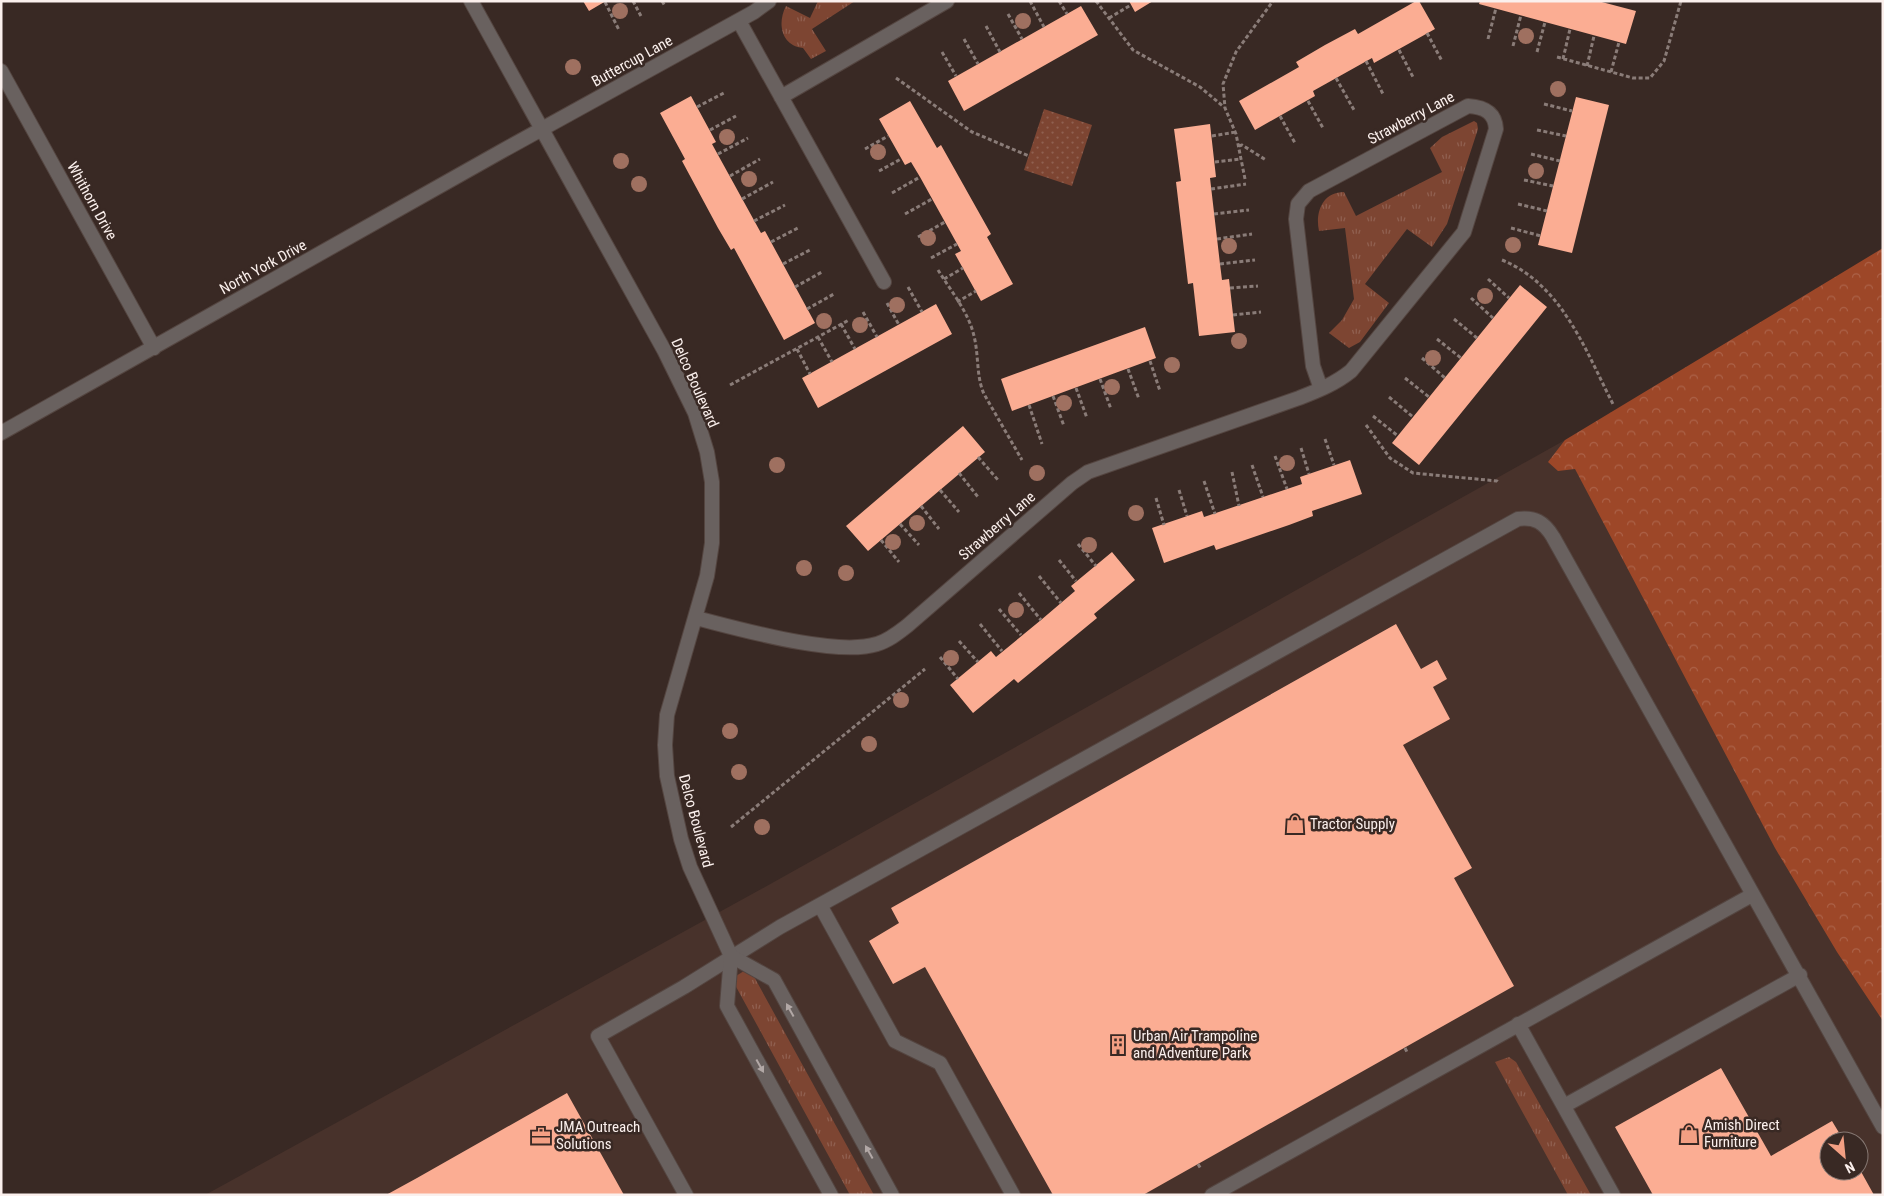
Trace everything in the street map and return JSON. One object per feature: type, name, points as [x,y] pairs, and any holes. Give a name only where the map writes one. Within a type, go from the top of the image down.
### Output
[{"type":"street","name":"Delco Boulevard","points":[[471,1],[682,384],[695,413],[707,452],[712,490],[712,543],[707,576],[696,618],[673,688],[667,715],[665,745],[667,776],[681,839],[690,867],[731,956],[727,1006],[831,1195]]},
{"type":"street","name":"Buttercup Lane","points":[[541,129],[739,21],[769,1]]},
{"type":"street","points":[[781,97],[947,1]]},
{"type":"street","points":[[739,21],[884,282]]},
{"type":"street","name":"Whithorn Drive","points":[[1,72],[154,348]]},
{"type":"street","name":"Strawberry Lane","points":[[696,618],[817,644],[846,648],[878,644],[907,626],[1072,482],[1088,472],[1321,389],[1351,372],[1464,232],[1496,130],[1495,120],[1489,111],[1479,107],[1468,106],[1309,191],[1298,204],[1296,218],[1312,356],[1321,389]]},
{"type":"street","name":"North York Drive","points":[[1,433],[541,129]]},
{"type":"street","points":[[686,1195],[598,1036],[684,987],[731,956],[820,905],[1518,519],[1530,517],[1541,521],[1553,537],[1752,894],[1800,975],[1883,1127]]},
{"type":"street","points":[[1212,1195],[1752,894]]},
{"type":"street","points":[[820,905],[895,1041],[940,1063],[1013,1195]]},
{"type":"street","points":[[731,956],[774,980],[892,1195]]},
{"type":"street","points":[[1564,1106],[1800,975]]},
{"type":"street","points":[[1518,1024],[1613,1195]]},
{"type":"path","points":[[633,1],[642,18]]},
{"type":"path","points":[[662,1],[665,6]]},
{"type":"path","points":[[1030,1],[1044,27]]},
{"type":"path","points":[[1059,1],[1067,14]]},
{"type":"path","points":[[1096,1],[1133,50],[1200,87],[1225,108]]},
{"type":"path","points":[[1245,179],[1236,132],[1225,108],[1223,84],[1231,61],[1273,1]]},
{"type":"path","points":[[1557,57],[1645,80],[1656,74],[1664,61],[1671,43],[1681,1]]},
{"type":"path","points":[[605,2],[619,30]]},
{"type":"path","points":[[1109,18],[1131,5]]},
{"type":"path","points":[[1488,39],[1496,8]]},
{"type":"path","points":[[1008,14],[1022,39]]},
{"type":"path","points":[[1513,46],[1521,15]]},
{"type":"path","points":[[1537,52],[1545,22]]},
{"type":"path","points":[[986,26],[1000,52]]},
{"type":"path","points":[[1563,59],[1570,29]]},
{"type":"path","points":[[1427,33],[1442,61]]},
{"type":"path","points":[[1587,66],[1594,36]]},
{"type":"path","points":[[964,39],[978,64]]},
{"type":"path","points":[[1611,72],[1619,42]]},
{"type":"path","points":[[1399,50],[1413,77]]},
{"type":"path","points":[[942,52],[956,76]]},
{"type":"path","points":[[1366,62],[1383,94]]},
{"type":"path","points":[[896,78],[972,132],[1028,156]]},
{"type":"path","points":[[1336,78],[1354,110]]},
{"type":"path","points":[[697,107],[724,93]]},
{"type":"path","points":[[1308,100],[1323,128]]},
{"type":"path","points":[[1544,104],[1572,111]]},
{"type":"path","points":[[710,130],[736,116]]},
{"type":"path","points":[[1280,116],[1295,143]]},
{"type":"path","points":[[1538,130],[1566,136]]},
{"type":"path","points":[[1212,136],[1236,132]]},
{"type":"path","points":[[865,149],[888,136]]},
{"type":"path","points":[[718,154],[748,138]]},
{"type":"path","points":[[1239,146],[1244,146],[1252,153],[1266,160]]},
{"type":"path","points":[[1531,154],[1560,161]]},
{"type":"path","points":[[730,176],[760,159]]},
{"type":"path","points":[[879,171],[901,159]]},
{"type":"path","points":[[1215,162],[1241,159]]},
{"type":"path","points":[[892,193],[920,177]]},
{"type":"path","points":[[1524,180],[1553,186]]},
{"type":"path","points":[[742,199],[773,182]]},
{"type":"path","points":[[1211,189],[1246,184]]},
{"type":"path","points":[[905,214],[932,199]]},
{"type":"path","points":[[1518,204],[1547,211]]},
{"type":"path","points":[[754,221],[785,205]]},
{"type":"path","points":[[1214,214],[1249,210]]},
{"type":"path","points":[[918,237],[945,222]]},
{"type":"path","points":[[771,242],[798,228]]},
{"type":"path","points":[[1511,228],[1541,236]]},
{"type":"path","points":[[1217,239],[1252,234]]},
{"type":"path","points":[[931,258],[957,244]]},
{"type":"path","points":[[783,264],[810,250]]},
{"type":"path","points":[[1220,264],[1255,260]]},
{"type":"path","points":[[1502,260],[1530,276],[1550,294],[1565,312],[1614,406]]},
{"type":"path","points":[[944,279],[963,268]]},
{"type":"path","points":[[938,270],[972,326],[980,386],[1022,460]]},
{"type":"path","points":[[795,287],[822,272]]},
{"type":"path","points":[[1488,279],[1510,298]]},
{"type":"path","points":[[1230,288],[1258,286]]},
{"type":"path","points":[[908,287],[922,312]]},
{"type":"path","points":[[957,302],[976,291]]},
{"type":"path","points":[[808,309],[834,294]]},
{"type":"path","points":[[1470,298],[1493,318]]},
{"type":"path","points":[[886,300],[899,325]]},
{"type":"path","points":[[863,312],[877,337]]},
{"type":"path","points":[[1233,315],[1261,312]]},
{"type":"path","points":[[1454,319],[1477,338]]},
{"type":"path","points":[[730,385],[848,320]]},
{"type":"path","points":[[841,324],[855,349]]},
{"type":"path","points":[[818,337],[832,362]]},
{"type":"path","points":[[1437,339],[1461,358]]},
{"type":"path","points":[[796,349],[810,374]]},
{"type":"path","points":[[1422,358],[1445,378]]},
{"type":"path","points":[[1150,361],[1160,391]]},
{"type":"path","points":[[1128,369],[1139,399]]},
{"type":"path","points":[[1405,378],[1429,397]]},
{"type":"path","points":[[1100,379],[1111,409]]},
{"type":"path","points":[[1076,388],[1087,418]]},
{"type":"path","points":[[1053,396],[1064,426]]},
{"type":"path","points":[[1389,397],[1413,417]]},
{"type":"path","points":[[1029,405],[1042,444]]},
{"type":"path","points":[[1373,416],[1398,436]]},
{"type":"path","points":[[1366,425],[1390,458],[1413,473],[1497,481],[1499,483]]},
{"type":"path","points":[[1325,439],[1334,465]]},
{"type":"path","points":[[1301,448],[1310,474]]},
{"type":"path","points":[[1275,456],[1287,489]]},
{"type":"path","points":[[978,457],[998,480]]},
{"type":"path","points":[[1252,465],[1263,497]]},
{"type":"path","points":[[1232,472],[1239,506]]},
{"type":"path","points":[[959,473],[978,496]]},
{"type":"path","points":[[1204,481],[1215,514]]},
{"type":"path","points":[[940,490],[959,512]]},
{"type":"path","points":[[1178,490],[1187,516]]},
{"type":"path","points":[[1156,498],[1164,525]]},
{"type":"path","points":[[921,506],[939,529]]},
{"type":"path","points":[[900,524],[919,545]]},
{"type":"path","points":[[881,540],[899,562]]},
{"type":"path","points":[[1078,544],[1096,566]]},
{"type":"path","points":[[1059,560],[1076,581]]},
{"type":"path","points":[[1039,576],[1061,603]]},
{"type":"path","points":[[1019,593],[1041,620]]},
{"type":"path","points":[[999,609],[1022,635]]},
{"type":"path","points":[[980,624],[1002,651]]},
{"type":"path","points":[[959,641],[978,662]]},
{"type":"path","points":[[940,658],[958,678]]},
{"type":"path","points":[[731,827],[926,669]]},
{"type":"path","points":[[1198,1164],[1201,1169]]},
{"type":"shaded area","points":[[1565,440],[1883,1020],[1883,1195],[205,1195],[765,887]]},
{"type":"green space","points":[[818,1],[855,1],[812,29],[826,51],[811,59],[803,48],[790,43],[786,38],[783,33],[782,19],[786,6],[810,18]]},
{"type":"green space","points":[[1044,109],[1092,125],[1072,186],[1024,170]]},
{"type":"green space","points":[[1474,121],[1477,123],[1478,129],[1447,224],[1432,247],[1407,229],[1365,284],[1389,303],[1360,342],[1349,348],[1329,333],[1342,320],[1354,299],[1345,228],[1319,231],[1318,217],[1322,205],[1330,196],[1344,192],[1356,216],[1442,172],[1430,148],[1442,137]]},
{"type":"green space","points":[[1883,248],[1883,1021],[1837,952],[1775,848],[1575,469],[1558,471],[1548,462],[1565,440]]},
{"type":"green space","points":[[744,971],[752,973],[874,1195],[850,1195],[734,983],[736,976]]},
{"type":"green space","points":[[1509,1057],[1516,1062],[1591,1195],[1568,1195],[1495,1062]]},
{"type":"building","points":[[583,1],[606,1],[589,11]]},
{"type":"building","points":[[1129,1],[1153,1],[1135,12]]},
{"type":"building","points":[[1419,1],[1435,29],[1374,63],[1372,58],[1313,91],[1315,96],[1255,130],[1239,101],[1299,67],[1296,62],[1325,45],[1355,29],[1358,34]]},
{"type":"building","points":[[1480,1],[1598,1],[1636,11],[1626,44],[1479,4]]},
{"type":"building","points":[[1081,6],[1098,35],[964,111],[948,81]]},
{"type":"building","points":[[691,96],[716,142],[712,144],[761,233],[765,231],[815,323],[784,340],[734,248],[731,250],[718,228],[682,161],[685,159],[660,113]]},
{"type":"building","points":[[1576,97],[1609,105],[1572,253],[1538,245]]},
{"type":"building","points":[[910,101],[937,148],[941,145],[991,234],[987,237],[1013,284],[981,301],[955,254],[961,251],[920,177],[911,162],[905,165],[879,119]]},
{"type":"building","points":[[1210,124],[1216,177],[1210,178],[1220,264],[1222,280],[1229,279],[1235,332],[1199,336],[1193,283],[1188,284],[1176,182],[1181,181],[1174,129]]},
{"type":"building","points":[[1520,285],[1547,307],[1419,465],[1392,443]]},
{"type":"building","points":[[936,304],[952,334],[818,408],[802,378]]},
{"type":"building","points":[[1145,327],[1156,358],[1012,411],[1001,379]]},
{"type":"building","points":[[963,426],[985,452],[868,551],[846,526]]},
{"type":"building","points":[[1350,460],[1362,494],[1312,511],[1313,516],[1289,525],[1216,550],[1214,545],[1164,563],[1152,528],[1202,511],[1204,517],[1302,484],[1300,477]]},
{"type":"building","points":[[1112,552],[1135,580],[1094,614],[1097,618],[1018,683],[1014,679],[973,713],[950,685],[991,651],[996,657],[1075,591],[1071,586]]},
{"type":"building","points":[[1396,624],[1421,669],[1437,660],[1447,679],[1433,687],[1450,719],[1403,745],[1472,868],[1454,878],[1514,986],[1143,1195],[1053,1195],[925,967],[893,984],[869,941],[899,923],[891,908]]},
{"type":"building","name":"Amish Direct Furniture","points":[[1721,1068],[1771,1156],[1832,1121],[1838,1131],[1819,1131],[1819,1181],[1866,1181],[1874,1195],[1653,1195],[1615,1127]]},
{"type":"building","name":"JMA Outreach Solutions","points":[[567,1093],[624,1195],[386,1195],[417,1178]]},
{"type":"place","name":"Tractor Supply","points":[[1295,824]]},
{"type":"place","name":"Urban Air Trampoline and Adventure Park","points":[[1118,1045]]},
{"type":"place","name":"Amish Direct Furniture","points":[[1689,1134]]},
{"type":"place","name":"JMA Outreach Solutions","points":[[541,1136]]}]
